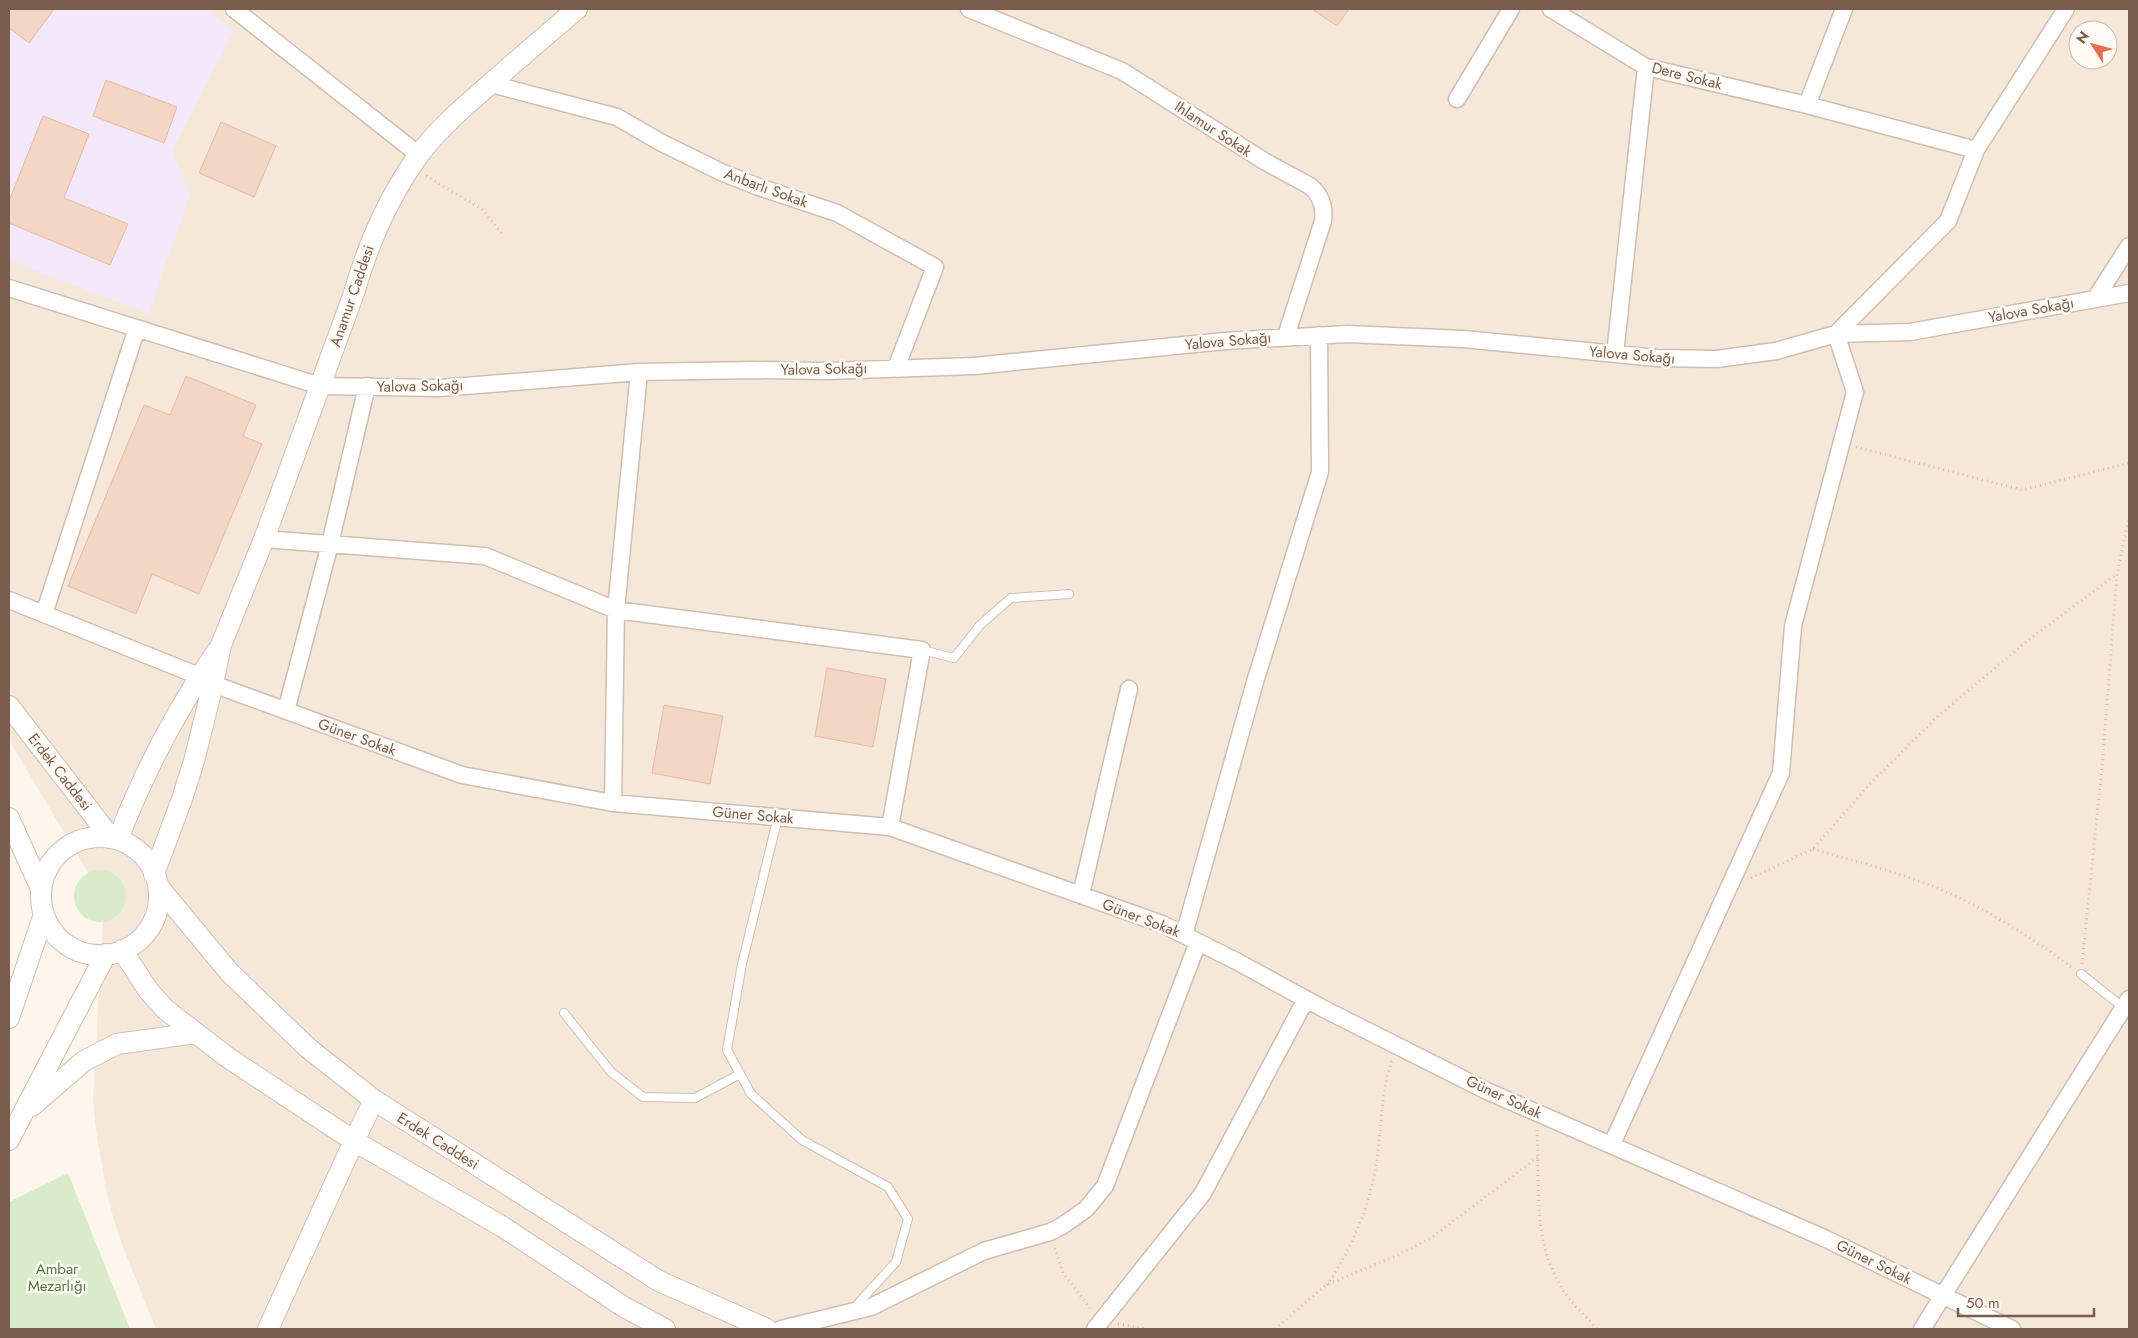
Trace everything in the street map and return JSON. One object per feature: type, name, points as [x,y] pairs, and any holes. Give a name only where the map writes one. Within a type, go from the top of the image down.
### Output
[{"type":"street","points":[[234,9],[415,161]]},
{"type":"street","name":"Anamur Caddesi","points":[[115,839],[145,774],[179,708],[206,680],[264,539],[373,234],[386,207],[415,161],[460,110],[577,9]]},
{"type":"street","name":"Ihlamur Sokak","points":[[969,9],[1122,71],[1264,162],[1316,191],[1323,205],[1324,221],[1286,336]]},
{"type":"street","points":[[1457,99],[1512,9]]},
{"type":"street","name":"Dere Sokak","points":[[1552,9],[1646,67],[1807,105],[1976,150]]},
{"type":"street","points":[[1807,105],[1844,9]]},
{"type":"street","points":[[1612,1144],[1780,773],[1793,626],[1855,392],[1836,334],[1948,221],[1976,150],[2066,9]]},
{"type":"street","points":[[1615,354],[1646,67]]},
{"type":"street","name":"Anbarlı Sokak","points":[[491,84],[617,117],[668,146],[721,172],[759,188],[837,213],[935,267],[896,368]]},
{"type":"street","points":[[2096,299],[2129,246]]},
{"type":"street","name":"Yalova Sokağı","points":[[9,288],[320,386],[440,388],[639,372],[745,370],[827,372],[974,366],[1100,352],[1286,336],[1319,335],[1409,335],[1657,358],[1717,359],[1776,351],[1836,334],[1910,332],[2129,294]]},
{"type":"street","points":[[44,614],[137,328]]},
{"type":"street","points":[[781,1329],[849,1314],[891,1299],[955,1264],[984,1251],[1055,1229],[1086,1209],[1105,1186],[1191,938],[1255,682],[1320,472],[1319,335]]},
{"type":"street","points":[[614,802],[616,610],[639,372]]},
{"type":"street","points":[[286,711],[330,544],[366,386]]},
{"type":"street","points":[[264,539],[485,556],[616,610],[922,650],[890,827]]},
{"type":"street","name":"Güner Sokak","points":[[9,600],[286,711],[462,775],[614,802],[890,827],[1162,924],[1399,1047],[1487,1090],[1824,1238],[2012,1329]]},
{"type":"street","points":[[9,818],[41,888],[44,914],[53,932],[68,945],[80,951],[93,954],[114,952],[132,944],[148,929],[157,908],[156,880],[182,799],[206,680]]},
{"type":"street","points":[[1081,895],[1129,689]]},
{"type":"street","name":"Erdek Caddesi","points":[[9,706],[115,839]]},
{"type":"street","points":[[41,888],[50,864],[68,846],[92,837],[115,839],[140,852],[148,862],[156,880]]},
{"type":"street","name":"Erdek Caddesi","points":[[156,880],[228,972],[308,1048],[374,1100],[659,1281],[768,1329]]},
{"type":"street","points":[[9,1018],[44,914]]},
{"type":"street","points":[[114,952],[165,1008],[196,1034],[354,1141],[503,1226],[624,1307],[665,1329]]},
{"type":"street","points":[[9,1140],[114,952]]},
{"type":"street","points":[[1097,1326],[1203,1193],[1306,999]]},
{"type":"street","points":[[1922,1329],[2126,1003]]},
{"type":"street","points":[[22,1116],[84,1061],[118,1044],[196,1034]]},
{"type":"street","points":[[268,1329],[374,1100]]},
{"type":"lane","points":[[922,650],[954,658],[980,625],[1011,598],[1069,594]]},
{"type":"lane","points":[[778,817],[742,964],[727,1050],[751,1094],[802,1140],[888,1187],[908,1219],[896,1262],[849,1314]]},
{"type":"lane","points":[[2080,974],[2126,1003]]},
{"type":"lane","points":[[564,1013],[611,1072],[643,1097],[695,1098],[740,1074]]},
{"type":"path","points":[[415,161],[482,209],[502,234]]},
{"type":"path","points":[[1841,443],[2022,490],[2129,463]]},
{"type":"path","points":[[1813,849],[1916,880],[1970,903],[2026,935],[2080,974],[2103,756],[2116,574],[2129,517]]},
{"type":"path","points":[[1728,889],[1813,849],[1868,786],[1938,716],[2027,641],[2116,574]]},
{"type":"path","points":[[1275,1329],[1326,1285],[1348,1251],[1369,1196],[1378,1152],[1382,1097],[1386,1079],[1399,1047]]},
{"type":"path","points":[[1535,1112],[1538,1157],[1538,1204],[1550,1264],[1557,1281],[1568,1297],[1597,1329]]},
{"type":"path","points":[[1326,1285],[1396,1256],[1431,1238],[1538,1157]]},
{"type":"path","points":[[1055,1229],[1056,1254],[1063,1273],[1097,1326],[1147,1329]]},
{"type":"shaded area","points":[[9,9],[2129,9],[2129,1329],[156,1329],[122,1245],[113,1217],[106,1190],[96,1131],[93,1100],[104,900],[9,740]]},
{"type":"shaded area","points":[[9,9],[207,9],[234,31],[172,151],[190,194],[148,314],[9,260]]},
{"type":"green space","points":[[95,870],[105,870],[114,874],[122,882],[126,896],[122,910],[114,918],[105,922],[95,922],[86,918],[78,910],[74,901],[74,891],[78,882],[86,874]]},
{"type":"green space","name":"Ambar Mezarlığı","points":[[68,1173],[130,1329],[9,1329],[9,1202]]},
{"type":"building","points":[[9,9],[54,9],[29,43],[9,28]]},
{"type":"building","points":[[1312,9],[1349,9],[1337,26]]},
{"type":"building","points":[[106,80],[177,107],[164,143],[93,116]]},
{"type":"building","points":[[43,116],[89,134],[64,198],[128,224],[110,265],[9,223],[9,201]]},
{"type":"building","points":[[221,122],[276,146],[254,197],[199,173]]},
{"type":"building","points":[[186,376],[256,405],[243,436],[262,444],[199,594],[152,574],[136,614],[68,586],[144,405],[170,415]]},
{"type":"building","points":[[827,668],[886,679],[873,747],[815,736]]},
{"type":"building","points":[[664,705],[723,716],[710,784],[652,773]]}]
